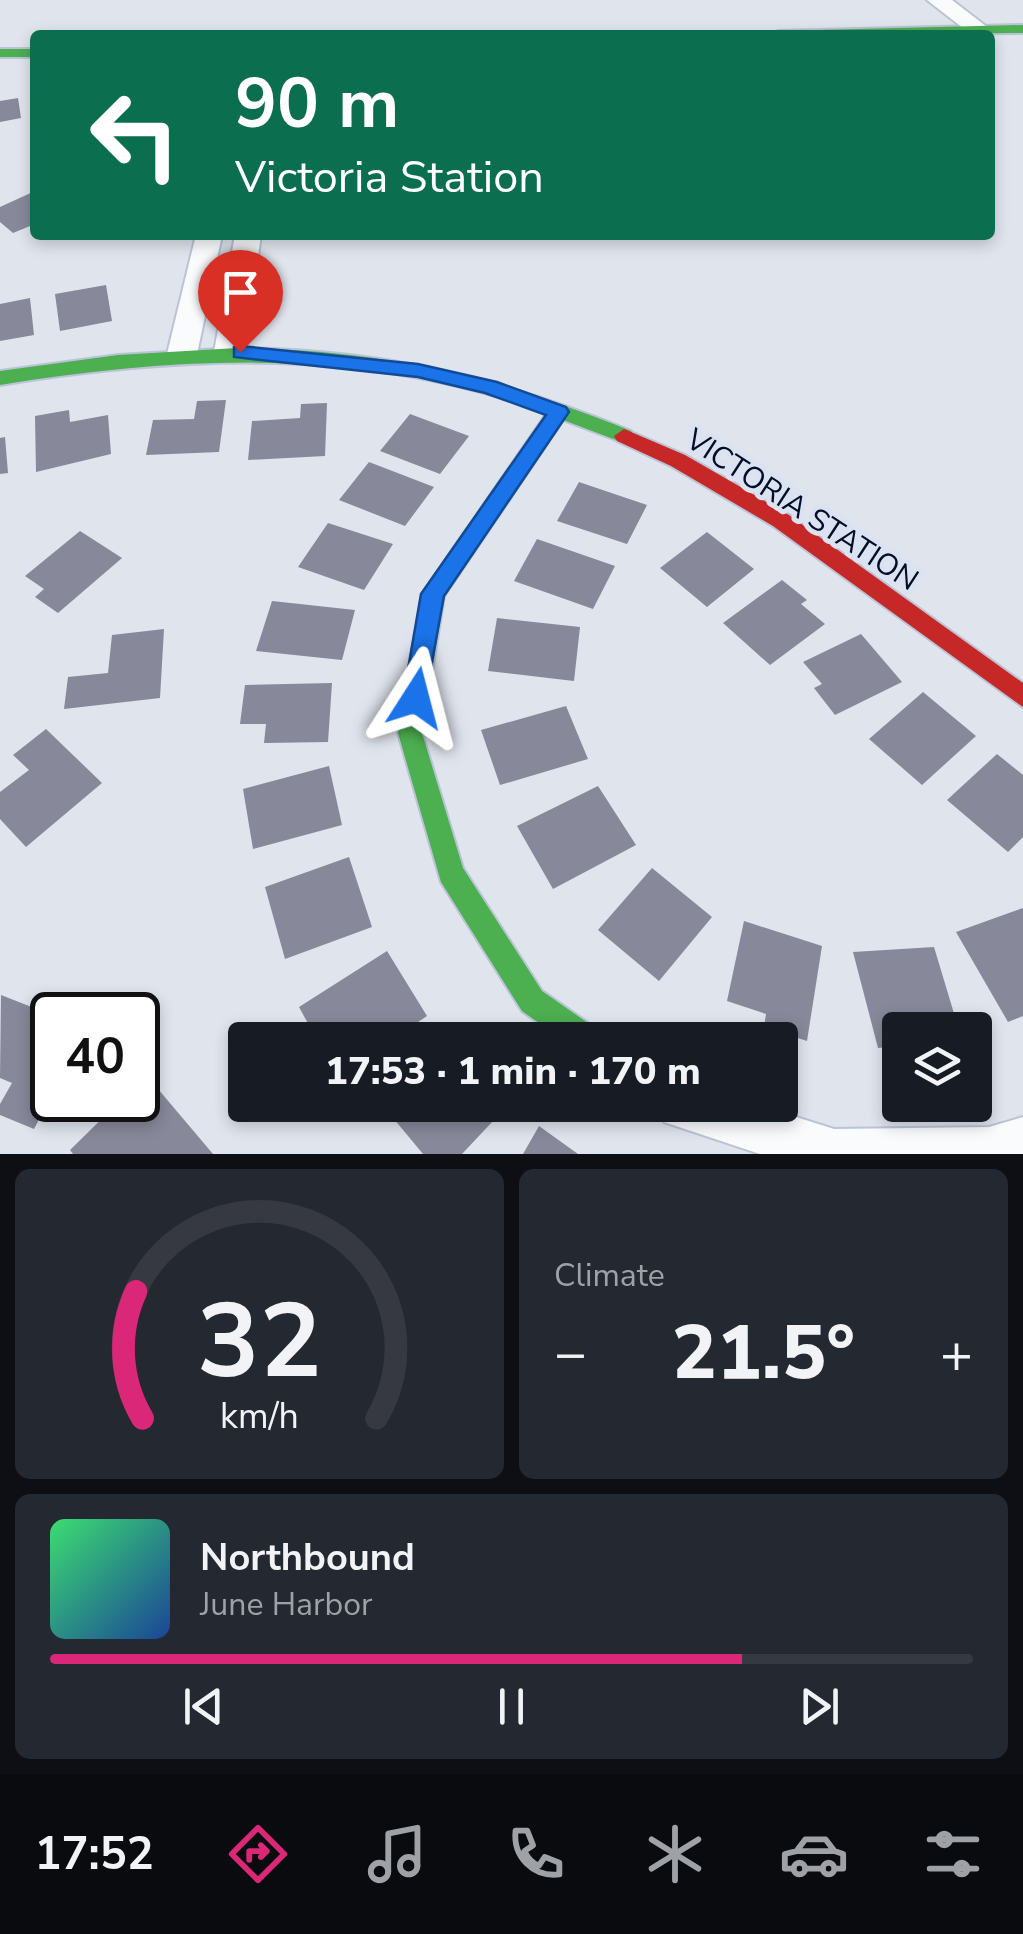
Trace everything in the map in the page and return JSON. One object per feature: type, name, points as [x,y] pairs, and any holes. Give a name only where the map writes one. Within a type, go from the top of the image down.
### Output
[{"type":"street","points":[[938,0],[980,30],[1023,29]]},
{"type":"street","points":[[0,54],[30,53]]},
{"type":"street","points":[[182,354],[207,240]]},
{"type":"street","points":[[229,352],[247,240]]},
{"type":"street","name":"VICTORIA STATION","points":[[0,378],[182,354],[229,352],[418,370],[490,387],[625,435],[703,476],[790,532],[1023,697]]},
{"type":"street","points":[[558,412],[433,594],[410,733],[451,873],[532,1001],[562,1022]]},
{"type":"street","points":[[735,1122],[834,1153],[989,1150],[1023,1141]]},
{"type":"building","points":[[18,98],[21,118],[0,122],[0,101]]},
{"type":"building","points":[[30,193],[30,226],[13,233],[0,222],[0,207]]},
{"type":"building","points":[[106,285],[112,321],[60,331],[55,294]]},
{"type":"building","points":[[30,298],[34,335],[0,341],[0,304]]},
{"type":"building","points":[[226,400],[219,452],[146,455],[153,420],[194,419],[197,401]]},
{"type":"building","points":[[327,403],[325,456],[248,460],[252,421],[300,418],[301,404]]},
{"type":"building","points":[[69,410],[70,422],[108,415],[111,454],[36,472],[35,416]]},
{"type":"building","points":[[410,414],[469,436],[440,474],[380,451]]},
{"type":"building","points":[[5,437],[8,473],[0,474],[0,438]]},
{"type":"building","points":[[369,462],[434,487],[405,526],[339,500]]},
{"type":"building","points":[[579,482],[647,505],[627,544],[557,521]]},
{"type":"building","points":[[328,523],[393,544],[364,590],[298,567]]},
{"type":"building","points":[[80,531],[122,558],[58,613],[35,597],[44,589],[25,576]]},
{"type":"building","points":[[707,532],[754,569],[707,607],[660,568]]},
{"type":"building","points":[[537,539],[615,566],[593,609],[514,581]]},
{"type":"building","points":[[782,580],[807,600],[801,604],[825,624],[770,665],[723,623]]},
{"type":"building","points":[[272,601],[355,610],[342,660],[256,651]]},
{"type":"building","points":[[497,618],[580,627],[574,681],[488,671]]},
{"type":"building","points":[[164,629],[160,698],[64,709],[68,677],[108,673],[112,635]]},
{"type":"building","points":[[861,634],[902,682],[835,715],[814,688],[822,684],[803,662]]},
{"type":"building","points":[[332,683],[328,742],[264,743],[266,724],[240,724],[245,685]]},
{"type":"building","points":[[923,692],[976,736],[922,785],[869,739]]},
{"type":"building","points":[[566,706],[588,759],[500,785],[481,730]]},
{"type":"building","points":[[46,729],[102,783],[26,847],[0,819],[0,792],[29,770],[13,755]]},
{"type":"building","points":[[997,754],[1023,775],[1023,837],[1008,852],[947,800]]},
{"type":"building","points":[[329,766],[342,825],[253,849],[243,789]]},
{"type":"building","points":[[598,786],[636,845],[553,889],[517,826]]},
{"type":"building","points":[[349,857],[372,927],[285,959],[265,887]]},
{"type":"building","points":[[652,868],[712,917],[659,981],[598,930]]},
{"type":"building","points":[[1023,908],[1023,1016],[1008,1022],[956,932]]},
{"type":"building","points":[[744,921],[822,946],[807,1041],[798,1038],[798,1022],[765,1022],[766,1014],[727,1001]]},
{"type":"building","points":[[934,947],[954,1012],[882,1012],[882,1048],[878,1048],[853,952]]},
{"type":"building","points":[[387,951],[427,1016],[418,1022],[307,1022],[299,1007]]},
{"type":"building","points":[[1,995],[30,1006],[30,1122],[38,1122],[34,1129],[0,1115],[0,1104],[12,1083],[0,1078]]},
{"type":"building","points":[[160,1091],[213,1154],[73,1154],[70,1150],[99,1122],[160,1122]]},
{"type":"building","points":[[396,1122],[492,1122],[462,1154],[423,1154]]},
{"type":"building","points":[[539,1126],[578,1154],[523,1154]]},
{"type":"traffic: fast","points":[[982,30],[1023,29]]},
{"type":"traffic: fast","points":[[0,53],[30,53]]},
{"type":"traffic: fast","points":[[0,378],[177,356],[296,355],[355,360],[472,382],[624,436]]},
{"type":"traffic: fast","points":[[558,412],[433,594],[410,733],[451,873],[532,1001],[562,1022]]},
{"type":"traffic: jam","points":[[624,436],[730,489],[781,521],[1023,697]]},
{"type":"route","points":[[240,352],[418,370],[490,387],[558,412],[433,594],[416,698]]}]
